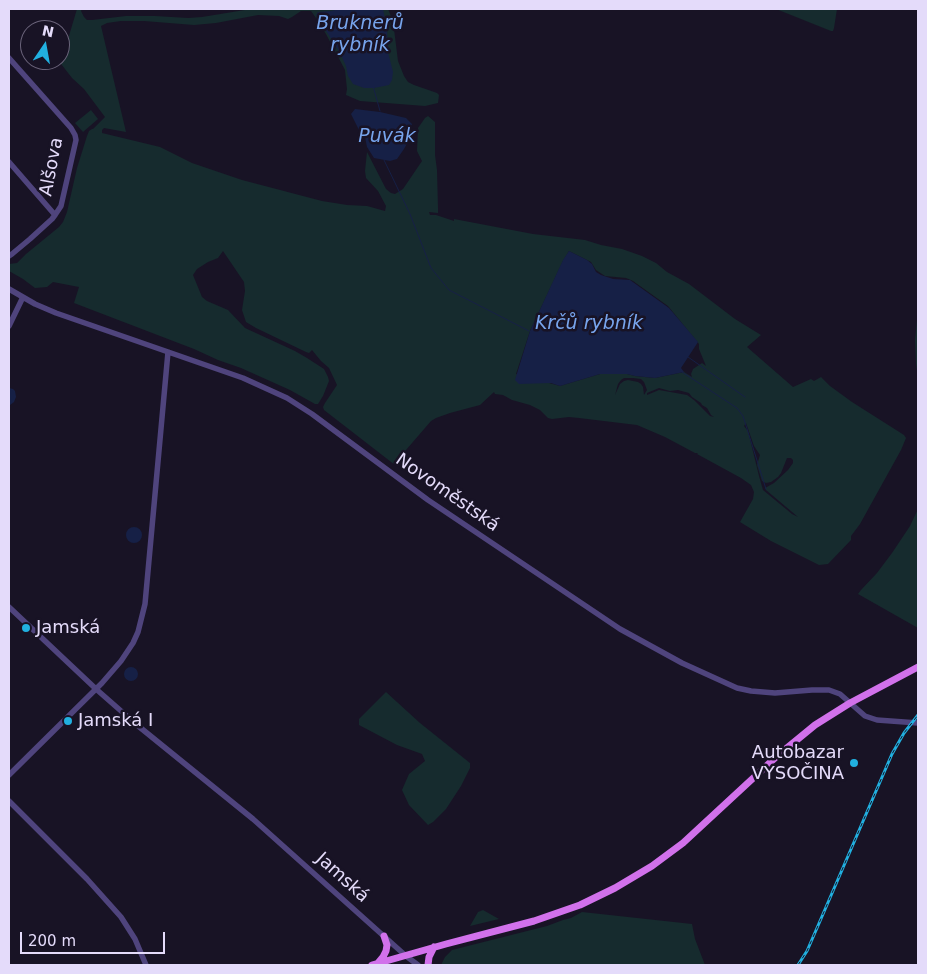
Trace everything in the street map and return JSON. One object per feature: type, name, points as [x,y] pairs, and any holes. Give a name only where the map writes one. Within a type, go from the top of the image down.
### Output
[{"type":"main road","points":[[374,964],[534,921],[580,904],[615,888],[652,866],[682,843],[776,757],[815,725],[850,703],[918,667]]},
{"type":"main road","points":[[374,964],[383,957],[386,951],[384,936]]},
{"type":"main road","points":[[428,965],[434,947]]},
{"type":"street","name":"Alšova","points":[[9,58],[75,135],[76,140],[61,206],[55,215]]},
{"type":"street","points":[[9,162],[55,215],[9,256]]},
{"type":"street","name":"Novoměstská","points":[[9,289],[56,313],[243,378],[296,403],[428,500],[588,608],[620,629],[682,663],[737,688],[775,693],[829,690],[840,694],[861,713],[870,718],[918,723]]},
{"type":"street","points":[[9,326],[23,297]]},
{"type":"street","points":[[9,776],[96,689],[121,661],[138,632],[145,604],[168,352]]},
{"type":"street","name":"Jamská","points":[[9,607],[96,689],[253,819],[418,965]]},
{"type":"street","points":[[9,801],[121,917],[135,939],[146,965]]},
{"type":"green space","points":[[77,9],[82,9],[81,11],[87,20],[92,20],[126,16],[188,18],[251,9],[388,9],[393,21],[398,61],[404,76],[408,82],[437,93],[439,95],[438,103],[425,106],[360,101],[346,95],[345,70],[326,34],[311,11],[301,11],[288,19],[279,16],[258,15],[194,25],[121,21],[101,26],[126,132],[104,128],[102,133],[160,147],[192,163],[242,180],[322,201],[367,206],[385,211],[386,206],[378,191],[366,178],[367,152],[386,189],[395,194],[403,189],[422,161],[417,151],[418,128],[428,116],[435,122],[438,208],[438,213],[429,212],[430,215],[454,221],[454,219],[533,234],[585,240],[642,256],[689,284],[735,319],[761,335],[747,347],[793,387],[821,377],[852,402],[904,435],[906,438],[901,450],[860,524],[851,536],[851,540],[828,564],[819,565],[771,541],[740,522],[753,499],[754,492],[751,485],[698,453],[637,425],[569,417],[552,419],[530,405],[495,394],[494,392],[480,405],[450,413],[431,421],[395,465],[324,410],[325,403],[337,385],[329,368],[312,350],[309,353],[306,352],[246,322],[242,310],[245,291],[244,282],[223,251],[218,258],[197,269],[193,275],[202,297],[228,310],[245,328],[295,351],[324,369],[329,381],[318,404],[241,368],[74,303],[79,287],[53,282],[47,287],[35,288],[9,271],[9,264],[17,263],[63,222],[89,131],[105,117],[84,89],[66,70],[70,70],[70,32]],"holes":[[[569,251],[591,262],[596,270],[605,276],[626,278],[633,281],[668,306],[699,344],[699,349],[706,366],[702,363],[693,369],[692,377],[684,372],[655,378],[609,373],[560,386],[516,374],[530,331]],[[624,378],[641,379],[647,390],[644,395],[641,384],[628,380],[620,384],[615,395],[618,384]],[[659,388],[689,393],[707,408],[714,417],[710,416],[687,395],[659,390],[647,395],[647,393]],[[746,423],[754,446],[760,455],[757,465],[762,481],[766,483],[771,482],[781,473],[787,458],[793,460],[788,470],[774,483],[765,488],[798,517],[763,490],[748,431],[744,426]]]},
{"type":"green space","points":[[776,9],[837,9],[833,31],[831,31]]},
{"type":"green space","points":[[91,110],[98,119],[83,132],[75,123]]},
{"type":"green space","points":[[918,310],[918,378],[915,340]]},
{"type":"green space","points":[[918,509],[918,628],[858,594],[892,553],[910,526]]},
{"type":"green space","points":[[386,692],[420,723],[470,763],[470,768],[461,786],[446,809],[428,825],[409,805],[402,790],[409,774],[425,761],[422,754],[397,745],[359,725],[359,719]]},
{"type":"green space","points":[[483,910],[499,919],[470,926],[478,912]]},
{"type":"green space","points":[[582,912],[692,924],[695,939],[705,965],[441,965],[445,957],[452,950],[547,926]]},
{"type":"water","name":"Bruknerů rybník","points":[[339,9],[383,9],[387,29],[388,52],[393,72],[389,85],[364,88],[353,84],[348,76],[340,53],[316,15],[318,12]]},
{"type":"water","name":"Puvák","points":[[355,109],[406,118],[412,124],[410,138],[397,159],[390,161],[374,158],[367,147],[365,137],[351,114]]},
{"type":"water","name":"Krčů rybník","points":[[569,251],[587,260],[592,264],[596,272],[601,275],[613,279],[630,280],[669,308],[698,342],[681,368],[684,372],[655,378],[627,374],[600,374],[560,386],[551,383],[519,384],[515,380],[530,331]]},
{"type":"water","points":[[9,388],[15,391],[16,397],[10,405]]},
{"type":"water","points":[[134,527],[140,529],[142,535],[140,541],[134,543],[128,541],[126,535],[128,529]]},
{"type":"water","points":[[128,667],[134,667],[138,674],[134,681],[128,681],[124,677],[124,671]]},
{"type":"waterway","points":[[373,86],[380,111]]},
{"type":"waterway","points":[[384,160],[410,214],[431,268],[449,290],[529,331]]},
{"type":"waterway","points":[[688,357],[745,397]]},
{"type":"waterway","points":[[682,372],[737,408],[743,416],[766,489]]},
{"type":"railway","points":[[798,965],[807,951],[892,754],[904,733],[918,715]]},
{"type":"place","name":"Jamská","points":[[26,628]]},
{"type":"place","name":"Jamská I","points":[[68,721]]},
{"type":"place","name":"Autobazar VYSOČINA","points":[[854,763]]}]
